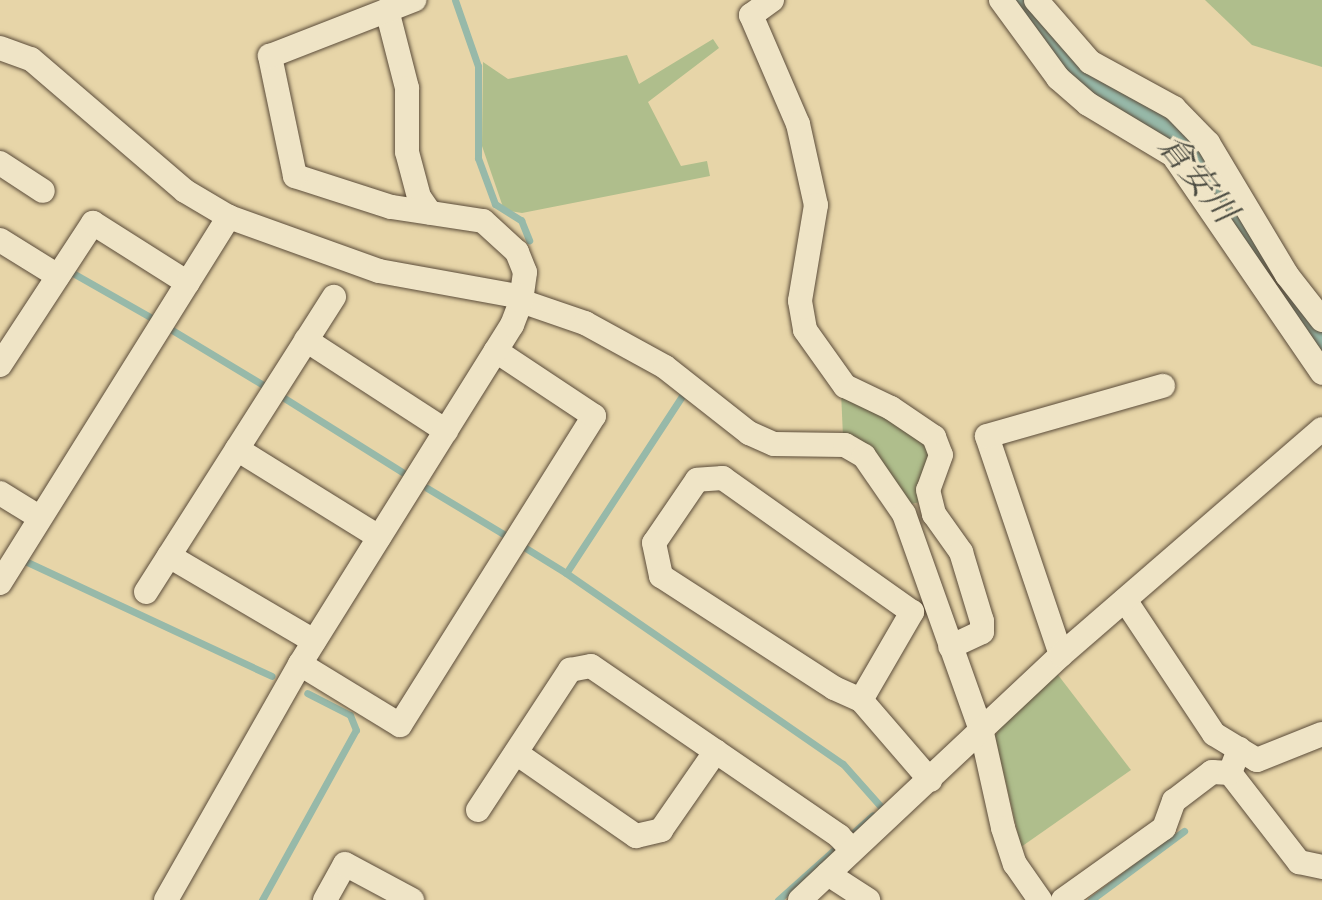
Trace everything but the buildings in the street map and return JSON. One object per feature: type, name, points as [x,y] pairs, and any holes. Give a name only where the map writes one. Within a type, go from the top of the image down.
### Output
[{"type":"street","points":[[166,900],[300,664],[496,351],[521,299],[525,272],[517,252],[483,221],[391,207],[295,176],[270,56],[414,0]]},
{"type":"street","points":[[772,0],[751,15],[798,124],[816,205],[800,301],[805,330],[845,386],[891,408],[934,437],[941,455],[928,490],[934,514],[961,552],[982,621],[982,632],[950,647]]},
{"type":"street","points":[[1001,0],[1058,78],[1088,104],[1173,155],[1322,373]]},
{"type":"street","points":[[1036,0],[1090,62],[1174,108],[1208,143],[1287,275],[1322,320]]},
{"type":"street","points":[[387,10],[407,88],[407,152],[419,197],[430,213]]},
{"type":"street","points":[[0,48],[31,59],[185,191],[229,217],[379,271],[521,299],[585,323],[665,367],[761,438],[774,444],[845,445],[864,456],[900,504],[982,733],[1003,828],[1015,864],[1040,900]]},
{"type":"street","points":[[0,163],[43,191]]},
{"type":"street","points":[[0,583],[229,217]]},
{"type":"street","points":[[0,365],[93,223],[188,283]]},
{"type":"street","points":[[0,240],[58,276]]},
{"type":"street","points":[[146,592],[334,297]]},
{"type":"street","points":[[306,340],[446,431]]},
{"type":"street","points":[[300,664],[400,725],[594,416],[496,351]]},
{"type":"street","points":[[1061,655],[987,436],[1163,386]]},
{"type":"street","points":[[800,900],[828,874],[846,843],[924,773],[982,733],[1061,655],[1322,429]]},
{"type":"street","points":[[237,449],[379,537]]},
{"type":"street","points":[[912,612],[723,478],[697,480],[654,543],[661,576],[834,688],[861,700],[924,773]]},
{"type":"street","points":[[0,493],[39,517]]},
{"type":"street","points":[[169,556],[314,641]]},
{"type":"street","points":[[861,700],[928,581]]},
{"type":"street","points":[[1125,600],[1214,734],[1257,760],[1322,734]]},
{"type":"street","points":[[478,810],[570,670],[591,666],[846,843]]},
{"type":"street","points":[[1230,773],[1239,749]]},
{"type":"street","points":[[516,753],[636,836],[661,830],[716,751]]},
{"type":"street","points":[[1063,900],[1164,828],[1174,801],[1212,772],[1230,773],[1299,862],[1322,867]]},
{"type":"street","points":[[325,900],[345,864],[412,900]]},
{"type":"street","points":[[828,874],[868,900]]},
{"type":"green space","points":[[1205,0],[1322,0],[1322,67],[1252,45]]},
{"type":"green space","points":[[713,39],[719,48],[648,102],[681,166],[707,161],[710,176],[522,213],[504,210],[482,146],[483,62],[508,79],[627,55],[639,84]]},
{"type":"green space","points":[[841,391],[930,440],[926,501],[905,505],[843,437]]},
{"type":"green space","points":[[1055,671],[1131,770],[1021,847],[995,736],[1007,714]]},
{"type":"waterway","points":[[455,0],[478,66],[478,158],[495,204],[521,220],[529,240]]},
{"type":"waterway","name":"倉安川","points":[[1021,0],[1074,75],[1174,136],[1322,344]]},
{"type":"waterway","points":[[71,272],[152,318]]},
{"type":"waterway","points":[[172,330],[263,385]]},
{"type":"waterway","points":[[682,389],[684,393],[566,573],[843,764],[882,808]]},
{"type":"waterway","points":[[281,396],[402,472]]},
{"type":"waterway","points":[[427,488],[507,536]]},
{"type":"waterway","points":[[524,547],[566,573]]},
{"type":"waterway","points":[[25,561],[272,676]]},
{"type":"waterway","points":[[262,900],[356,730],[350,715],[307,693]]},
{"type":"waterway","points":[[778,900],[873,815]]},
{"type":"waterway","points":[[1091,900],[1184,831]]}]
